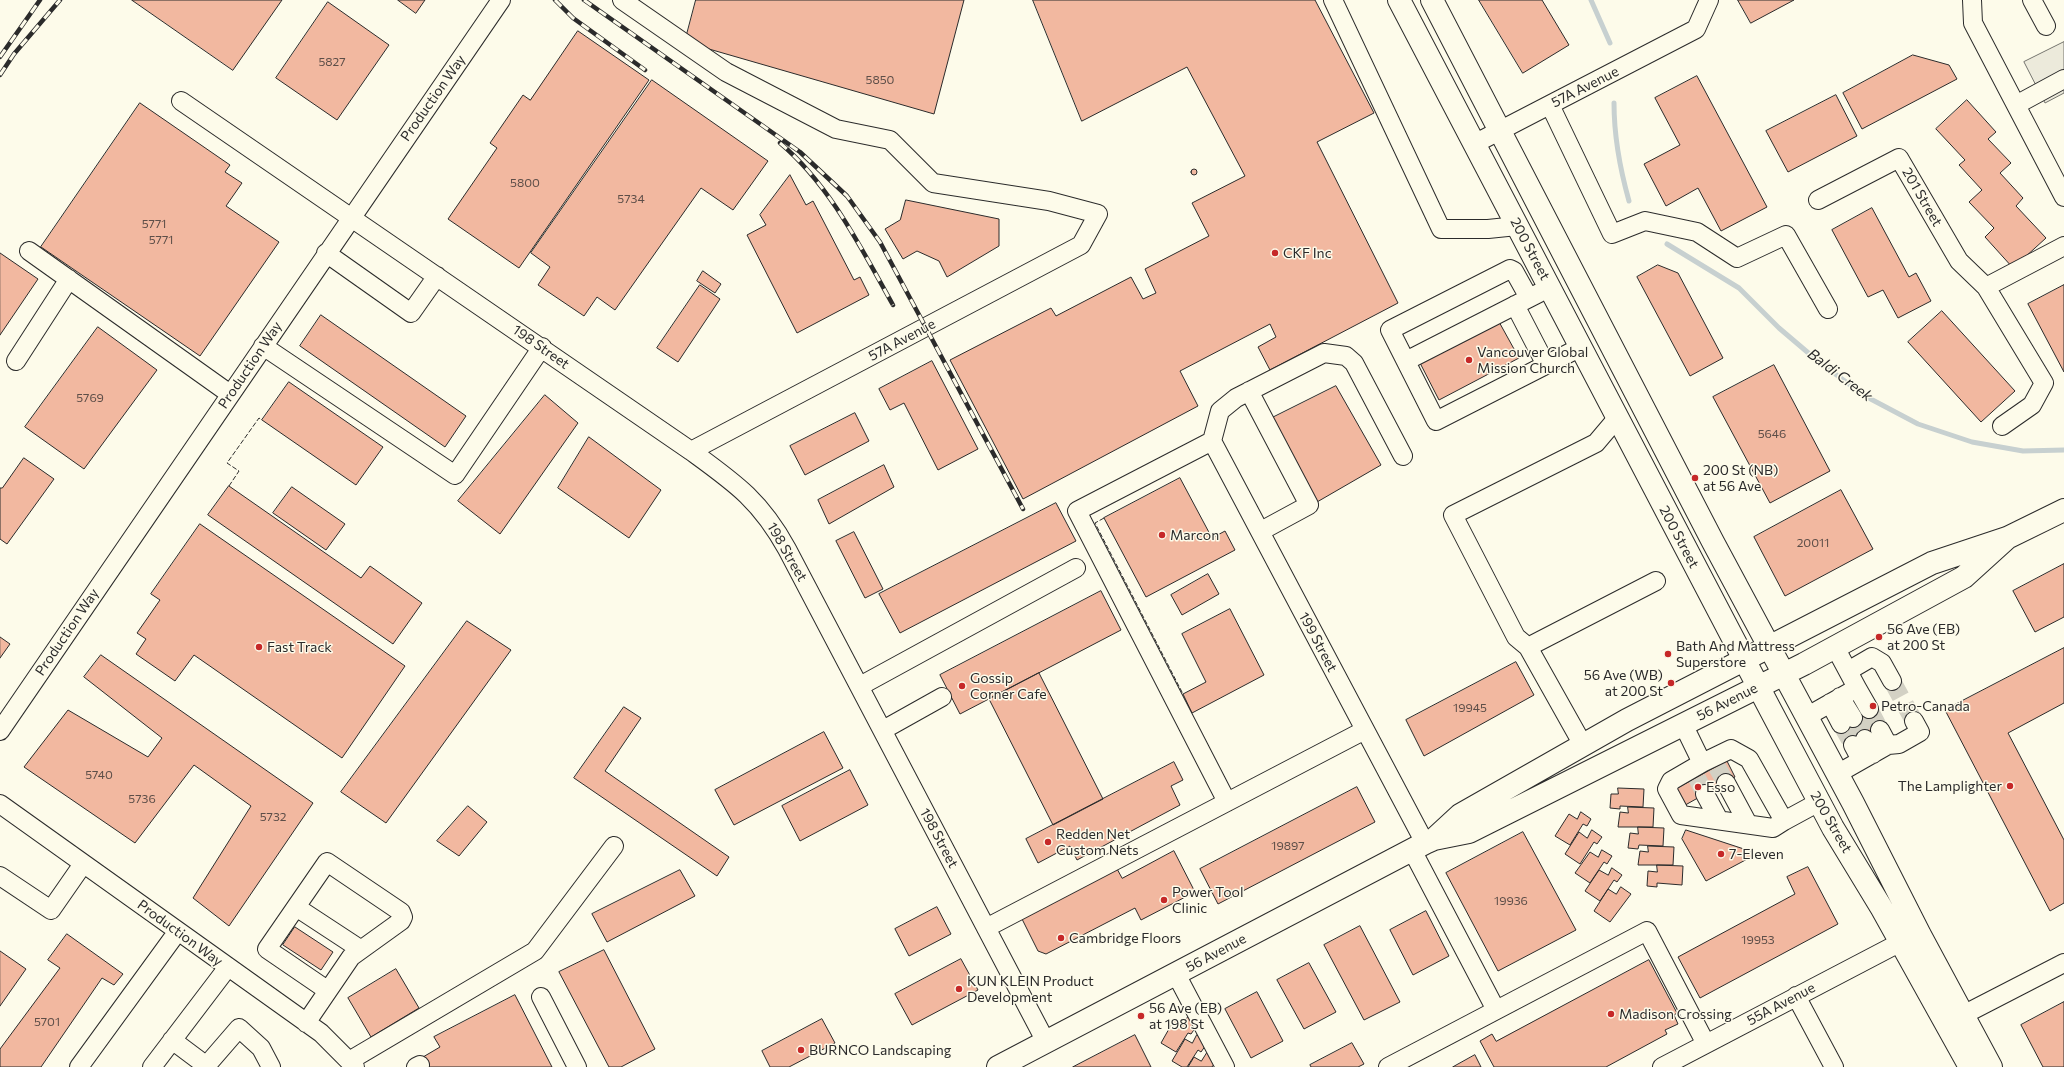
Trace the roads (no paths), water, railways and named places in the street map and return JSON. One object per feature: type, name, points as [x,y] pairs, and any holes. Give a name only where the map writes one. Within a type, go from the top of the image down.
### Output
[{"type":"main road","name":"200 Street","points":[[1399,0],[1618,417],[1644,471],[1819,802],[1901,942],[1970,1067]]},
{"type":"main road","name":"200 Street","points":[[1432,0],[1769,648],[1991,1067]]},
{"type":"main road","name":"56 Avenue","points":[[998,1067],[1424,844],[1460,814],[1586,743],[1744,660],[1932,563],[2007,538],[2064,510]]},
{"type":"main road","name":"56 Avenue","points":[[1424,844],[1469,832],[1583,776],[1835,647],[1964,577],[2007,538]]},
{"type":"main road","points":[[1583,776],[1579,761],[1586,743]]},
{"type":"street","name":"Production Way","points":[[0,731],[351,216],[501,0]]},
{"type":"street","name":"57A Avenue","points":[[622,0],[726,72],[836,129],[890,140],[933,183],[1049,201],[1098,214],[1081,245],[691,451]]},
{"type":"street","points":[[1333,0],[1441,229],[1488,229],[1517,226]]},
{"type":"street","name":"57A Avenue","points":[[1474,144],[1696,29],[1709,0]]},
{"type":"street","points":[[1972,0],[1973,23],[2064,197]]},
{"type":"street","points":[[2032,0],[2046,26]]},
{"type":"street","points":[[2016,105],[2064,80]]},
{"type":"street","name":"198 Street","points":[[181,101],[542,347],[732,480],[748,494],[765,514],[787,549],[1046,1042]]},
{"type":"street","points":[[1550,105],[1612,234],[1644,221],[1697,232],[1737,258],[1786,236],[1828,309]]},
{"type":"street","name":"201 Street","points":[[1818,200],[1899,158],[1959,261],[1986,287],[2044,383],[2032,406],[2002,426]]},
{"type":"street","points":[[1986,287],[2064,246]]},
{"type":"street","points":[[29,251],[230,394]]},
{"type":"street","points":[[326,253],[411,313],[437,276]]},
{"type":"street","points":[[1546,365],[1522,302],[1514,271],[1510,269],[1390,330],[1436,421],[1546,365],[1581,346]]},
{"type":"street","points":[[16,361],[69,279]]},
{"type":"street","points":[[1406,361],[1550,287]]},
{"type":"street","points":[[263,346],[455,475],[542,347]]},
{"type":"street","points":[[1227,802],[1077,512],[1212,441],[1220,411],[1236,398],[1324,353],[1346,356],[1354,363],[1403,456]]},
{"type":"street","points":[[1249,391],[1309,505],[1260,531]]},
{"type":"street","points":[[1586,743],[1528,647],[1516,637],[1453,515],[1596,443],[1618,417]]},
{"type":"street","name":"199 Street","points":[[1212,441],[1424,844],[1496,1010]]},
{"type":"street","points":[[860,686],[1076,568]]},
{"type":"street","points":[[1528,647],[1656,581]]},
{"type":"street","points":[[1835,647],[1869,709]]},
{"type":"street","points":[[1848,671],[1872,657],[1882,663],[1892,681]]},
{"type":"street","points":[[1806,717],[1857,688]]},
{"type":"street","points":[[883,730],[942,697]]},
{"type":"street","points":[[1835,700],[1847,721]]},
{"type":"street","points":[[1837,774],[1870,746],[1899,744],[1920,732],[1914,721]]},
{"type":"street","points":[[1683,724],[1704,767]]},
{"type":"street","points":[[986,928],[1365,730]]},
{"type":"street","points":[[1784,821],[1749,759],[1731,749],[1704,767],[1671,781],[1667,789],[1681,815],[1773,828],[1819,802]]},
{"type":"street","points":[[1726,783],[1748,824]]},
{"type":"street","points":[[1705,794],[1719,820]]},
{"type":"street","name":"Production Way","points":[[0,804],[321,1033],[352,1064]]},
{"type":"street","points":[[352,1064],[535,951],[614,846]]},
{"type":"street","points":[[306,1023],[328,990],[350,957],[401,921],[403,917],[401,912],[327,862],[267,949],[328,990]]},
{"type":"street","points":[[0,876],[51,910],[84,864]]},
{"type":"street","points":[[296,906],[360,949]]},
{"type":"street","points":[[79,1067],[178,931]]},
{"type":"street","points":[[1388,1067],[1647,931],[1706,1044]]},
{"type":"street","name":"55A Avenue","points":[[1662,1067],[1901,942]]},
{"type":"street","points":[[1963,1015],[2064,963]]},
{"type":"street","points":[[152,1067],[228,967]]},
{"type":"street","points":[[1176,974],[1225,1067]]},
{"type":"street","points":[[1796,996],[1834,1067]]},
{"type":"street","points":[[541,997],[577,1067]]},
{"type":"street","points":[[172,1040],[207,1066],[240,1028],[261,1048],[271,1067]]},
{"type":"waterway","name":"Baldi Creek","points":[[1591,0],[1610,43]]},
{"type":"waterway","name":"Baldi Creek","points":[[1614,103],[1618,152],[1629,201]]},
{"type":"waterway","name":"Baldi Creek","points":[[1667,244],[1739,288],[1779,328],[1819,362],[1865,396],[1918,424],[1972,442],[2023,451],[2064,450]]},
{"type":"tunnel","points":[[1892,681],[1914,721]]},
{"type":"tunnel","points":[[1869,709],[1880,730]]},
{"type":"tunnel","points":[[1853,718],[1865,739]]},
{"type":"tunnel","points":[[1841,724],[1853,745]]},
{"type":"tunnel","points":[[1717,767],[1726,783]]},
{"type":"tunnel","points":[[1697,778],[1705,794]]},
{"type":"railway","points":[[0,57],[40,0]]},
{"type":"railway","points":[[0,75],[14,54],[60,0]]},
{"type":"railway","points":[[555,0],[573,18],[645,70]]},
{"type":"railway","points":[[584,0],[800,152],[847,196],[880,242],[1023,509]]},
{"type":"railway","points":[[780,143],[814,178],[843,218],[893,305]]},
{"type":"place","name":"CKF Inc","points":[[1275,253]]},
{"type":"place","name":"Vancouver Global Mission Church","points":[[1469,360]]},
{"type":"place","name":"200 St (NB) at 56 Ave","points":[[1695,478]]},
{"type":"place","name":"Marcon","points":[[1162,535]]},
{"type":"place","name":"56 Ave (EB) at 200 St","points":[[1879,637]]},
{"type":"place","name":"Fast Track","points":[[259,647]]},
{"type":"place","name":"Bath And Mattress Superstore","points":[[1668,654]]},
{"type":"place","name":"56 Ave (WB) at 200 St","points":[[1671,683]]},
{"type":"place","name":"Gossip Corner Cafe","points":[[962,686]]},
{"type":"place","name":"Petro-Canada","points":[[1873,706]]},
{"type":"place","name":"The Lamplighter","points":[[2010,786]]},
{"type":"place","name":"Esso","points":[[1698,787]]},
{"type":"place","name":"Redden Net Custom Nets","points":[[1048,842]]},
{"type":"place","name":"7-Eleven","points":[[1721,854]]},
{"type":"place","name":"Power Tool Clinic","points":[[1164,900]]},
{"type":"place","name":"Cambridge Floors","points":[[1061,938]]},
{"type":"place","name":"KUN KLEIN Product Development","points":[[959,989]]},
{"type":"place","name":"Madison Crossing","points":[[1611,1014]]},
{"type":"place","name":"56 Ave (EB) at 198 St","points":[[1141,1016]]},
{"type":"place","name":"BURNCO Landscaping","points":[[801,1050]]}]
